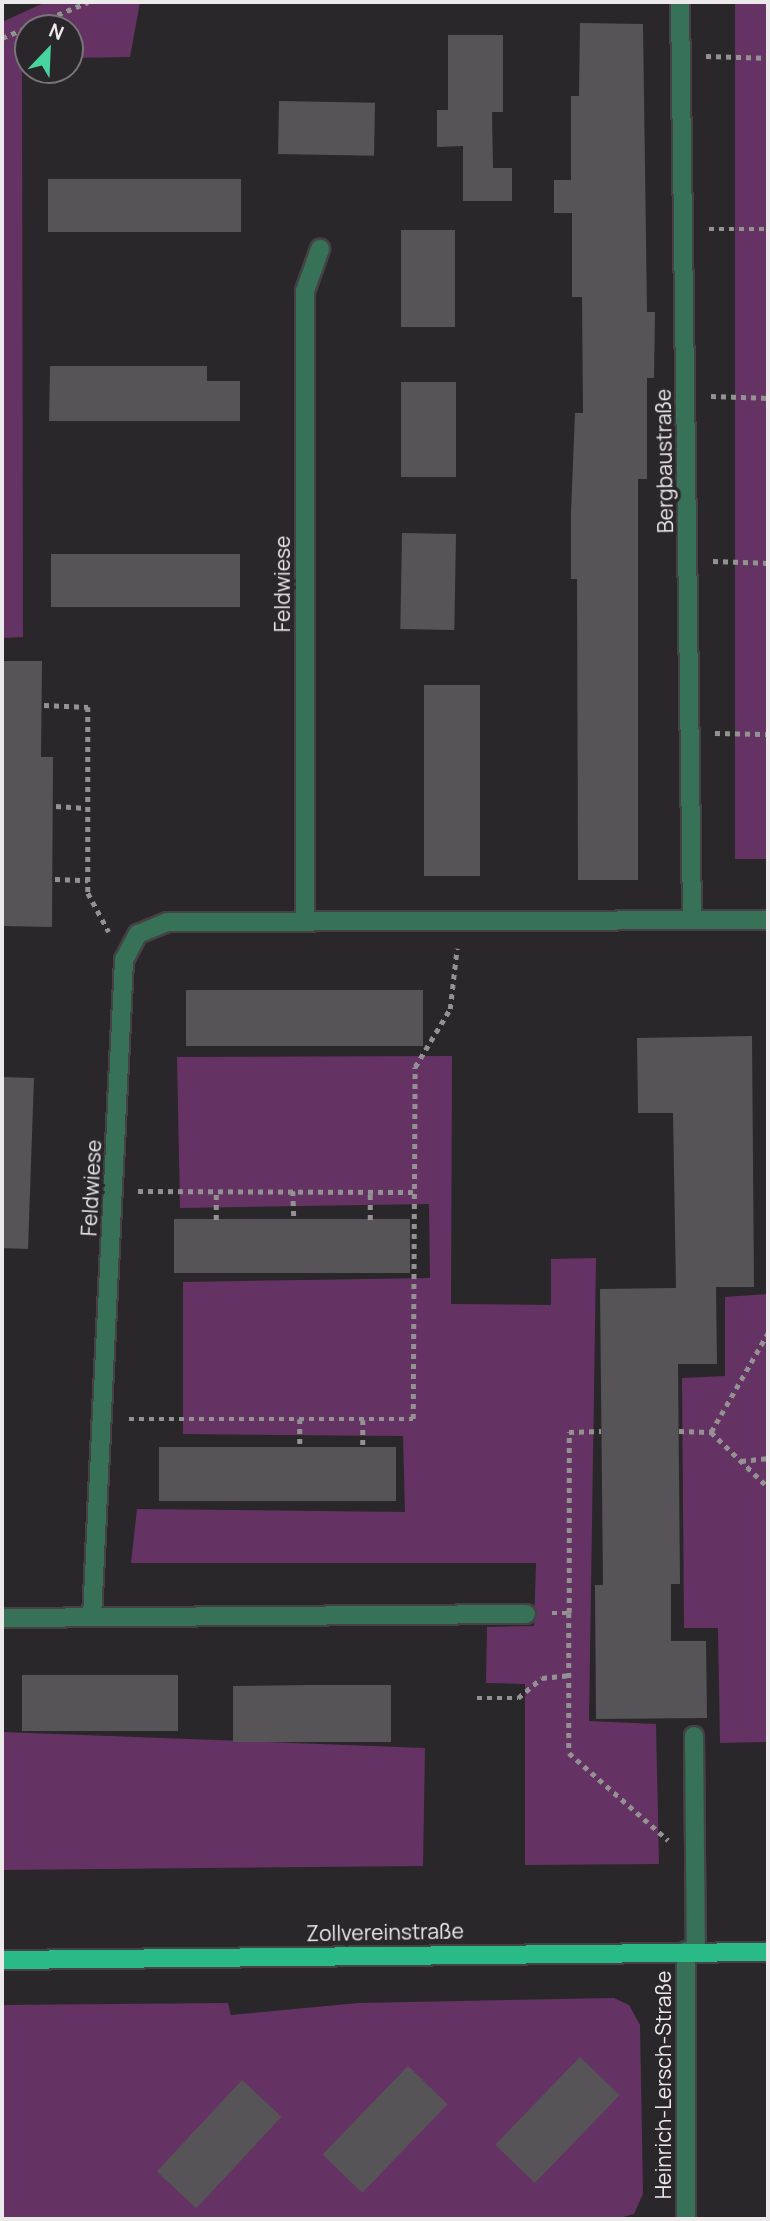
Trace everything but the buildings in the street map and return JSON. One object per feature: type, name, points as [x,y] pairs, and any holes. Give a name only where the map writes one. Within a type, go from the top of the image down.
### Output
[{"type":"main road","name":"Zollvereinstraße","points":[[2,1960],[768,1952]]},
{"type":"street","name":"Bergbaustraße","points":[[680,2],[692,920]]},
{"type":"street","name":"Feldwiese","points":[[305,920],[305,291],[320,249]]},
{"type":"street","points":[[124,960],[138,934],[167,922],[768,920]]},
{"type":"street","name":"Feldwiese","points":[[92,1617],[124,960]]},
{"type":"street","points":[[2,1618],[526,1614]]},
{"type":"street","name":"Heinrich-Lersch-Straße","points":[[686,2219],[695,1850],[694,1736]]},
{"type":"path","points":[[2,38],[88,2]]},
{"type":"path","points":[[680,55],[768,58]]},
{"type":"path","points":[[683,228],[768,229]]},
{"type":"path","points":[[685,396],[768,398]]},
{"type":"path","points":[[688,560],[768,563]]},
{"type":"path","points":[[44,705],[88,707],[88,892],[124,960]]},
{"type":"path","points":[[690,733],[768,734]]},
{"type":"path","points":[[56,806],[86,808]]},
{"type":"path","points":[[55,879],[88,880]]},
{"type":"path","points":[[102,1418],[413,1419],[415,1067],[450,1009],[461,920]]},
{"type":"path","points":[[113,1191],[414,1192]]},
{"type":"path","points":[[293,1191],[293,1220]]},
{"type":"path","points":[[216,1192],[216,1220]]},
{"type":"path","points":[[370,1192],[370,1220]]},
{"type":"path","points":[[711,1432],[768,1334]]},
{"type":"path","points":[[300,1419],[300,1448]]},
{"type":"path","points":[[362,1420],[363,1449]]},
{"type":"path","points":[[601,1431],[569,1432],[569,1753],[663,1838],[695,1850]]},
{"type":"path","points":[[679,1431],[711,1432],[768,1487]]},
{"type":"path","points":[[741,1461],[768,1458]]},
{"type":"path","points":[[526,1614],[569,1613]]},
{"type":"path","points":[[477,1698],[518,1698],[542,1678],[569,1675]]},
{"type":"shaded area","points":[[46,2],[140,2],[130,57],[84,58],[84,14],[20,14]]},
{"type":"shaded area","points":[[735,2],[768,2],[768,859],[735,859]]},
{"type":"shaded area","points":[[14,17],[14,84],[22,84],[23,637],[2,638],[2,22]]},
{"type":"shaded area","points":[[452,1056],[451,1304],[551,1305],[551,1259],[596,1258],[589,1721],[656,1724],[659,1864],[525,1865],[525,1684],[486,1683],[487,1627],[534,1626],[536,1563],[131,1563],[137,1509],[405,1512],[403,1436],[183,1434],[183,1282],[430,1278],[429,1204],[180,1208],[177,1057]]},
{"type":"shaded area","points":[[768,1294],[768,1742],[720,1743],[718,1628],[684,1628],[682,1378],[725,1376],[725,1297]]},
{"type":"shaded area","points":[[2,1732],[425,1748],[423,1866],[2,1870]]},
{"type":"shaded area","points":[[614,1998],[629,2005],[640,2025],[643,2194],[634,2214],[616,2219],[2,2219],[2,2005],[228,2003],[231,2015],[359,2003]]}]
